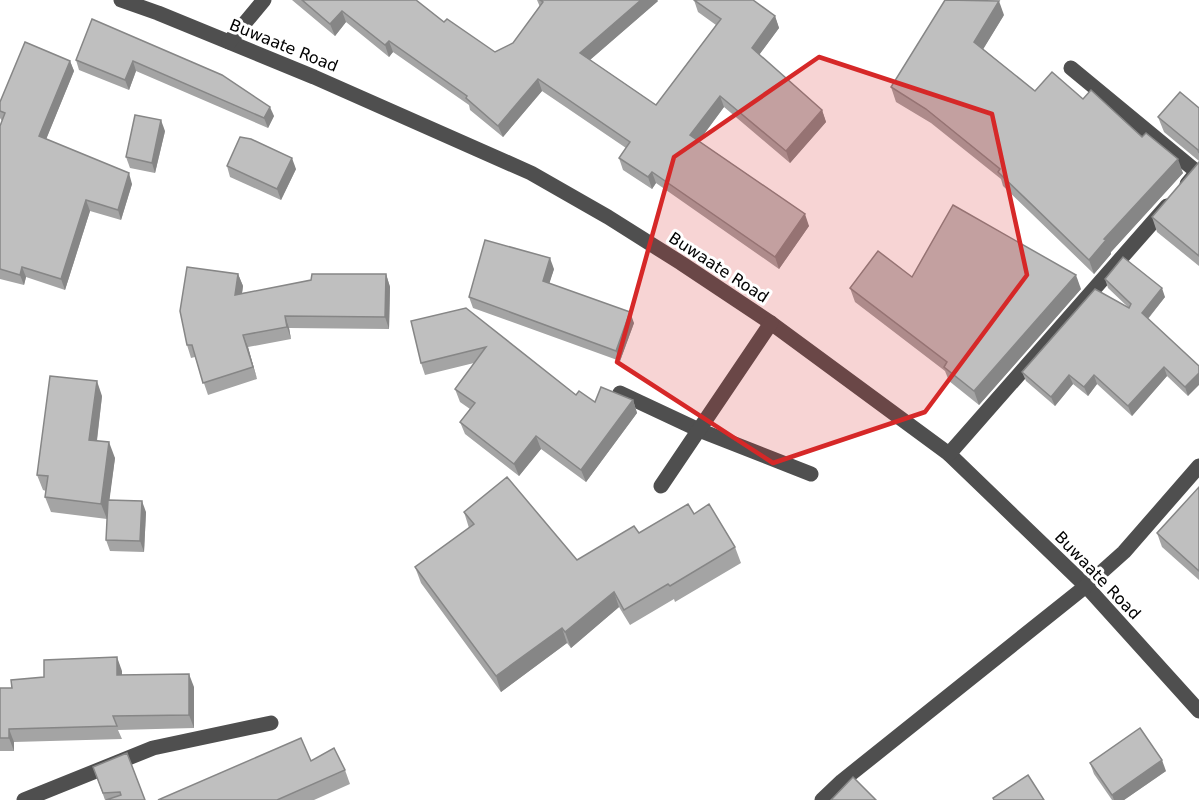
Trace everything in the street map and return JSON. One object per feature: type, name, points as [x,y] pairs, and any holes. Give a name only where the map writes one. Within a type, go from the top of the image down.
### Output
[{"type":"street","name":"Buwaate Road","points":[[121,0],[314,77],[531,173],[627,228],[771,323],[949,454],[1086,586],[1199,711]]},
{"type":"street","points":[[229,42],[264,0]]},
{"type":"street","points":[[949,454],[1197,172],[1071,68]]},
{"type":"street","points":[[661,486],[771,323]]},
{"type":"street","points":[[620,393],[699,430],[812,474]]},
{"type":"street","points":[[822,800],[1086,586],[1124,552],[1199,466]]},
{"type":"street","points":[[24,800],[153,748],[271,723]]},
{"type":"highlighted area","points":[[819,57],[992,114],[1027,275],[925,412],[773,463],[617,362],[674,157]]},
{"type":"building","points":[[302,0],[416,0],[444,22],[447,19],[495,52],[513,43],[543,2],[540,0],[641,0],[580,53],[656,105],[721,19],[694,0],[753,0],[775,16],[752,48],[822,110],[786,151],[720,96],[690,135],[805,214],[775,257],[652,172],[648,177],[619,158],[630,142],[538,79],[498,126],[466,98],[467,96],[389,41],[385,45],[342,11],[330,24]]},
{"type":"building","points":[[945,0],[999,1],[974,42],[1035,91],[1052,72],[1083,99],[1091,90],[1142,137],[1146,133],[1178,159],[1104,239],[1106,240],[1089,260],[998,172],[1000,169],[926,109],[891,87]]},
{"type":"building","points":[[92,19],[222,75],[270,107],[264,118],[133,61],[125,80],[76,60]]},
{"type":"building","points":[[25,42],[70,61],[39,136],[129,173],[118,210],[86,200],[61,279],[22,267],[20,275],[0,269],[0,126],[5,113],[0,111],[0,102]]},
{"type":"building","points":[[1180,92],[1199,108],[1199,153],[1158,117]]},
{"type":"building","points":[[135,115],[161,120],[152,163],[126,157]]},
{"type":"building","points":[[240,137],[251,139],[292,158],[277,189],[227,166]]},
{"type":"building","points":[[1199,162],[1199,256],[1152,217]]},
{"type":"building","points":[[953,205],[1076,275],[974,391],[944,367],[947,362],[850,288],[878,251],[912,277]]},
{"type":"building","points":[[485,240],[550,258],[543,281],[630,312],[616,351],[469,297]]},
{"type":"building","points":[[1123,257],[1162,288],[1142,313],[1199,366],[1199,373],[1185,387],[1164,367],[1128,406],[1094,375],[1084,387],[1069,375],[1051,397],[1022,372],[1095,289],[1129,308],[1131,304],[1105,279]]},
{"type":"building","points":[[187,267],[238,274],[235,295],[311,280],[312,274],[386,274],[385,317],[285,316],[287,327],[243,335],[253,367],[203,383],[192,345],[187,345],[180,311]]},
{"type":"building","points":[[466,308],[576,395],[579,391],[595,402],[601,387],[633,400],[581,470],[536,436],[514,464],[460,422],[475,403],[455,389],[486,347],[421,363],[411,321]]},
{"type":"building","points":[[50,376],[97,381],[89,440],[109,442],[101,504],[45,497],[48,476],[37,475]]},
{"type":"building","points":[[507,477],[577,560],[634,526],[639,533],[688,504],[694,514],[709,504],[735,547],[670,586],[668,584],[624,610],[614,592],[565,632],[562,628],[496,676],[415,567],[474,524],[464,512]]},
{"type":"building","points":[[1199,487],[1199,571],[1157,533]]},
{"type":"building","points":[[108,500],[142,501],[140,541],[106,540]]},
{"type":"building","points":[[117,657],[117,675],[189,674],[189,715],[113,716],[117,726],[9,729],[9,738],[0,738],[0,688],[12,688],[11,680],[44,677],[44,660]]},
{"type":"building","points":[[1140,728],[1162,760],[1112,795],[1090,763]]},
{"type":"building","points":[[301,738],[311,761],[334,748],[345,770],[277,800],[158,800]]},
{"type":"building","points":[[127,753],[145,800],[106,800],[121,795],[120,792],[103,793],[93,767]]},
{"type":"building","points":[[1028,775],[1044,800],[994,800],[993,798]]},
{"type":"building","points":[[853,777],[876,800],[831,800]]}]
